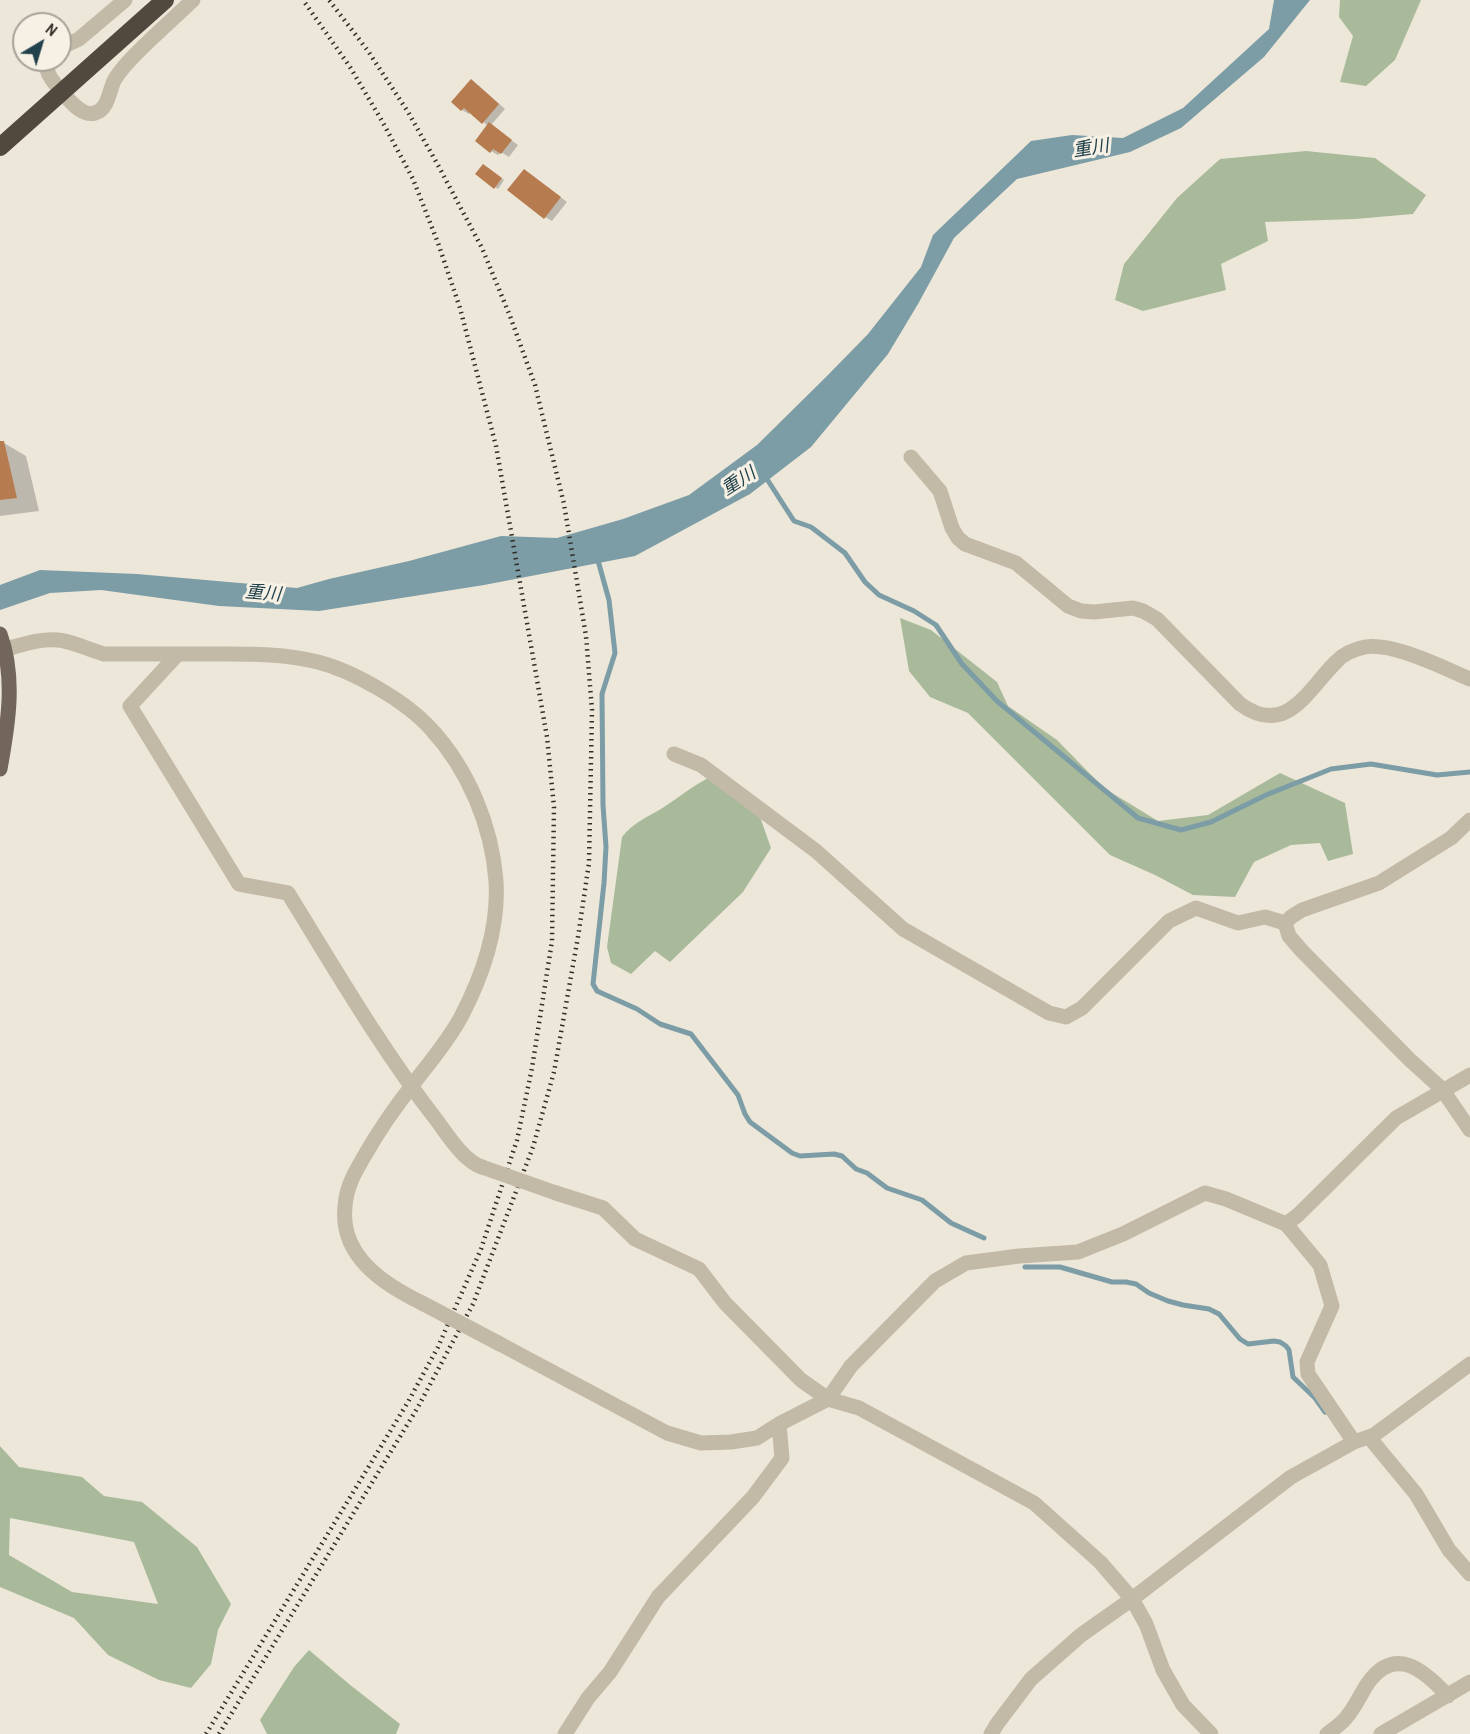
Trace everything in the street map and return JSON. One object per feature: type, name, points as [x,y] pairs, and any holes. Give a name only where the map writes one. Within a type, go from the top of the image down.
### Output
[{"type":"highway","points":[[0,147],[165,0]]},
{"type":"main road","points":[[0,634],[6,650],[10,682],[5,743],[0,769]]},
{"type":"street","points":[[72,42],[125,0]]},
{"type":"street","points":[[48,72],[62,92],[78,108],[86,113],[98,112],[107,101],[115,79],[128,62],[193,0]]},
{"type":"street","points":[[911,457],[940,491],[952,528],[965,544],[1016,563],[1068,606],[1081,611],[1094,612],[1133,608],[1157,619],[1240,704],[1252,712],[1268,716],[1290,709],[1308,696],[1337,660],[1349,652],[1364,647],[1393,648],[1470,679]]},
{"type":"street","points":[[6,650],[45,640],[60,640],[104,654],[261,654],[320,662],[347,672],[401,704],[430,728],[461,771],[474,794],[485,825],[496,881],[495,916],[490,948],[479,982],[459,1020],[378,1133],[354,1174],[347,1191],[344,1209],[348,1240],[354,1252],[374,1274],[398,1291],[667,1433],[701,1443],[731,1442],[757,1438],[828,1399],[851,1366],[935,1281],[966,1263],[1078,1252],[1123,1234],[1205,1193],[1286,1224],[1320,1265],[1332,1306],[1307,1362],[1308,1374],[1354,1442]]},
{"type":"street","points":[[178,654],[130,706],[239,884],[288,893],[411,1087],[458,1148],[477,1165],[603,1208],[635,1239],[699,1269],[725,1303],[801,1380],[828,1399],[859,1408],[1034,1503],[1100,1562],[1132,1599],[1146,1624],[1163,1670],[1183,1705],[1211,1734]]},
{"type":"street","points":[[674,754],[701,765],[816,851],[903,929],[1049,1013],[1066,1017],[1082,1008],[1169,921],[1196,908],[1238,923],[1265,916],[1285,923]]},
{"type":"street","points":[[1285,923],[1302,910],[1379,883],[1451,838],[1470,820]]},
{"type":"street","points":[[1285,923],[1289,936],[1302,951],[1410,1060],[1442,1089],[1470,1130]]},
{"type":"street","points":[[1286,1224],[1298,1215],[1395,1118],[1470,1075]]},
{"type":"street","points":[[991,1734],[1030,1679],[1081,1635],[1132,1599],[1291,1477],[1354,1442],[1374,1435],[1470,1364]]},
{"type":"street","points":[[565,1734],[588,1698],[610,1672],[658,1597],[753,1497],[782,1458],[779,1424]]},
{"type":"street","points":[[1369,1437],[1416,1494],[1449,1550],[1470,1574]]},
{"type":"street","points":[[1327,1734],[1344,1720],[1376,1672],[1388,1665],[1405,1663],[1422,1671],[1448,1696]]},
{"type":"street","points":[[1381,1734],[1470,1682]]},
{"type":"green space","points":[[1340,0],[1421,0],[1395,60],[1366,86],[1340,82],[1353,36],[1339,17]]},
{"type":"green space","points":[[1306,151],[1375,158],[1426,195],[1413,214],[1355,219],[1265,222],[1268,241],[1221,264],[1226,290],[1143,311],[1115,300],[1124,264],[1177,198],[1220,159]]},
{"type":"green space","points":[[900,618],[931,630],[997,682],[1008,706],[1057,740],[1104,788],[1158,821],[1208,815],[1280,773],[1345,803],[1353,854],[1328,861],[1320,843],[1291,845],[1254,862],[1235,897],[1193,895],[1110,855],[968,713],[930,697],[909,671]]},
{"type":"green space","points":[[708,778],[760,817],[771,848],[743,892],[670,962],[655,951],[631,974],[611,963],[607,947],[622,837],[637,823]]},
{"type":"green space","points":[[0,1446],[19,1467],[82,1477],[104,1496],[142,1502],[197,1547],[231,1604],[218,1630],[211,1664],[191,1688],[159,1680],[108,1655],[74,1618],[0,1587]],"holes":[[[10,1518],[134,1542],[158,1604],[72,1592],[9,1555]]]},
{"type":"green space","points":[[309,1650],[400,1724],[396,1734],[267,1734],[260,1720],[294,1667]]},
{"type":"water","name":"重川","points":[[1274,0],[1310,0],[1264,57],[1181,128],[1130,152],[1017,179],[954,238],[888,354],[811,447],[750,494],[635,556],[484,585],[319,611],[219,606],[101,590],[50,593],[0,610],[0,585],[40,570],[137,574],[297,588],[501,536],[557,538],[623,519],[689,495],[757,445],[868,334],[921,267],[933,235],[1031,141],[1072,135],[1123,138],[1183,108],[1269,29]]},
{"type":"building","points":[[471,79],[499,104],[482,124],[464,108],[461,111],[451,102]]},
{"type":"building","points":[[489,122],[512,140],[501,154],[493,149],[490,153],[475,141]]},
{"type":"building","points":[[483,164],[502,178],[494,189],[475,174]]},
{"type":"building","points":[[524,169],[561,197],[544,219],[507,190]]},
{"type":"building","points":[[0,441],[4,441],[17,498],[0,500]]},
{"type":"waterway","name":"重川","points":[[765,476],[794,521],[811,527],[845,553],[865,582],[879,595],[914,611],[936,625],[962,664],[997,701],[1138,818],[1181,830],[1211,822],[1266,795],[1331,769],[1371,764],[1437,775],[1470,772]]},
{"type":"waterway","points":[[597,557],[609,600],[615,653],[602,694],[603,805],[606,847],[593,984],[597,991],[637,1009],[660,1024],[691,1034],[738,1095],[750,1122],[792,1153],[800,1156],[834,1154],[842,1156],[856,1169],[867,1173],[887,1188],[922,1200],[951,1223],[984,1238]]},
{"type":"waterway","points":[[1025,1267],[1060,1267],[1112,1282],[1136,1284],[1149,1293],[1168,1301],[1209,1309],[1219,1314],[1240,1339],[1248,1344],[1280,1342],[1289,1350],[1293,1377],[1315,1398],[1325,1412]]},
{"type":"railway","points":[[206,1734],[408,1402],[438,1347],[481,1249],[517,1140],[532,1068],[552,941],[554,807],[547,737],[496,446],[460,308],[413,179],[350,67],[303,0]]},
{"type":"railway","points":[[219,1734],[418,1407],[473,1304],[533,1147],[554,1072],[589,863],[592,710],[586,636],[564,504],[535,385],[482,248],[439,167],[408,112],[368,51],[329,0]]}]
